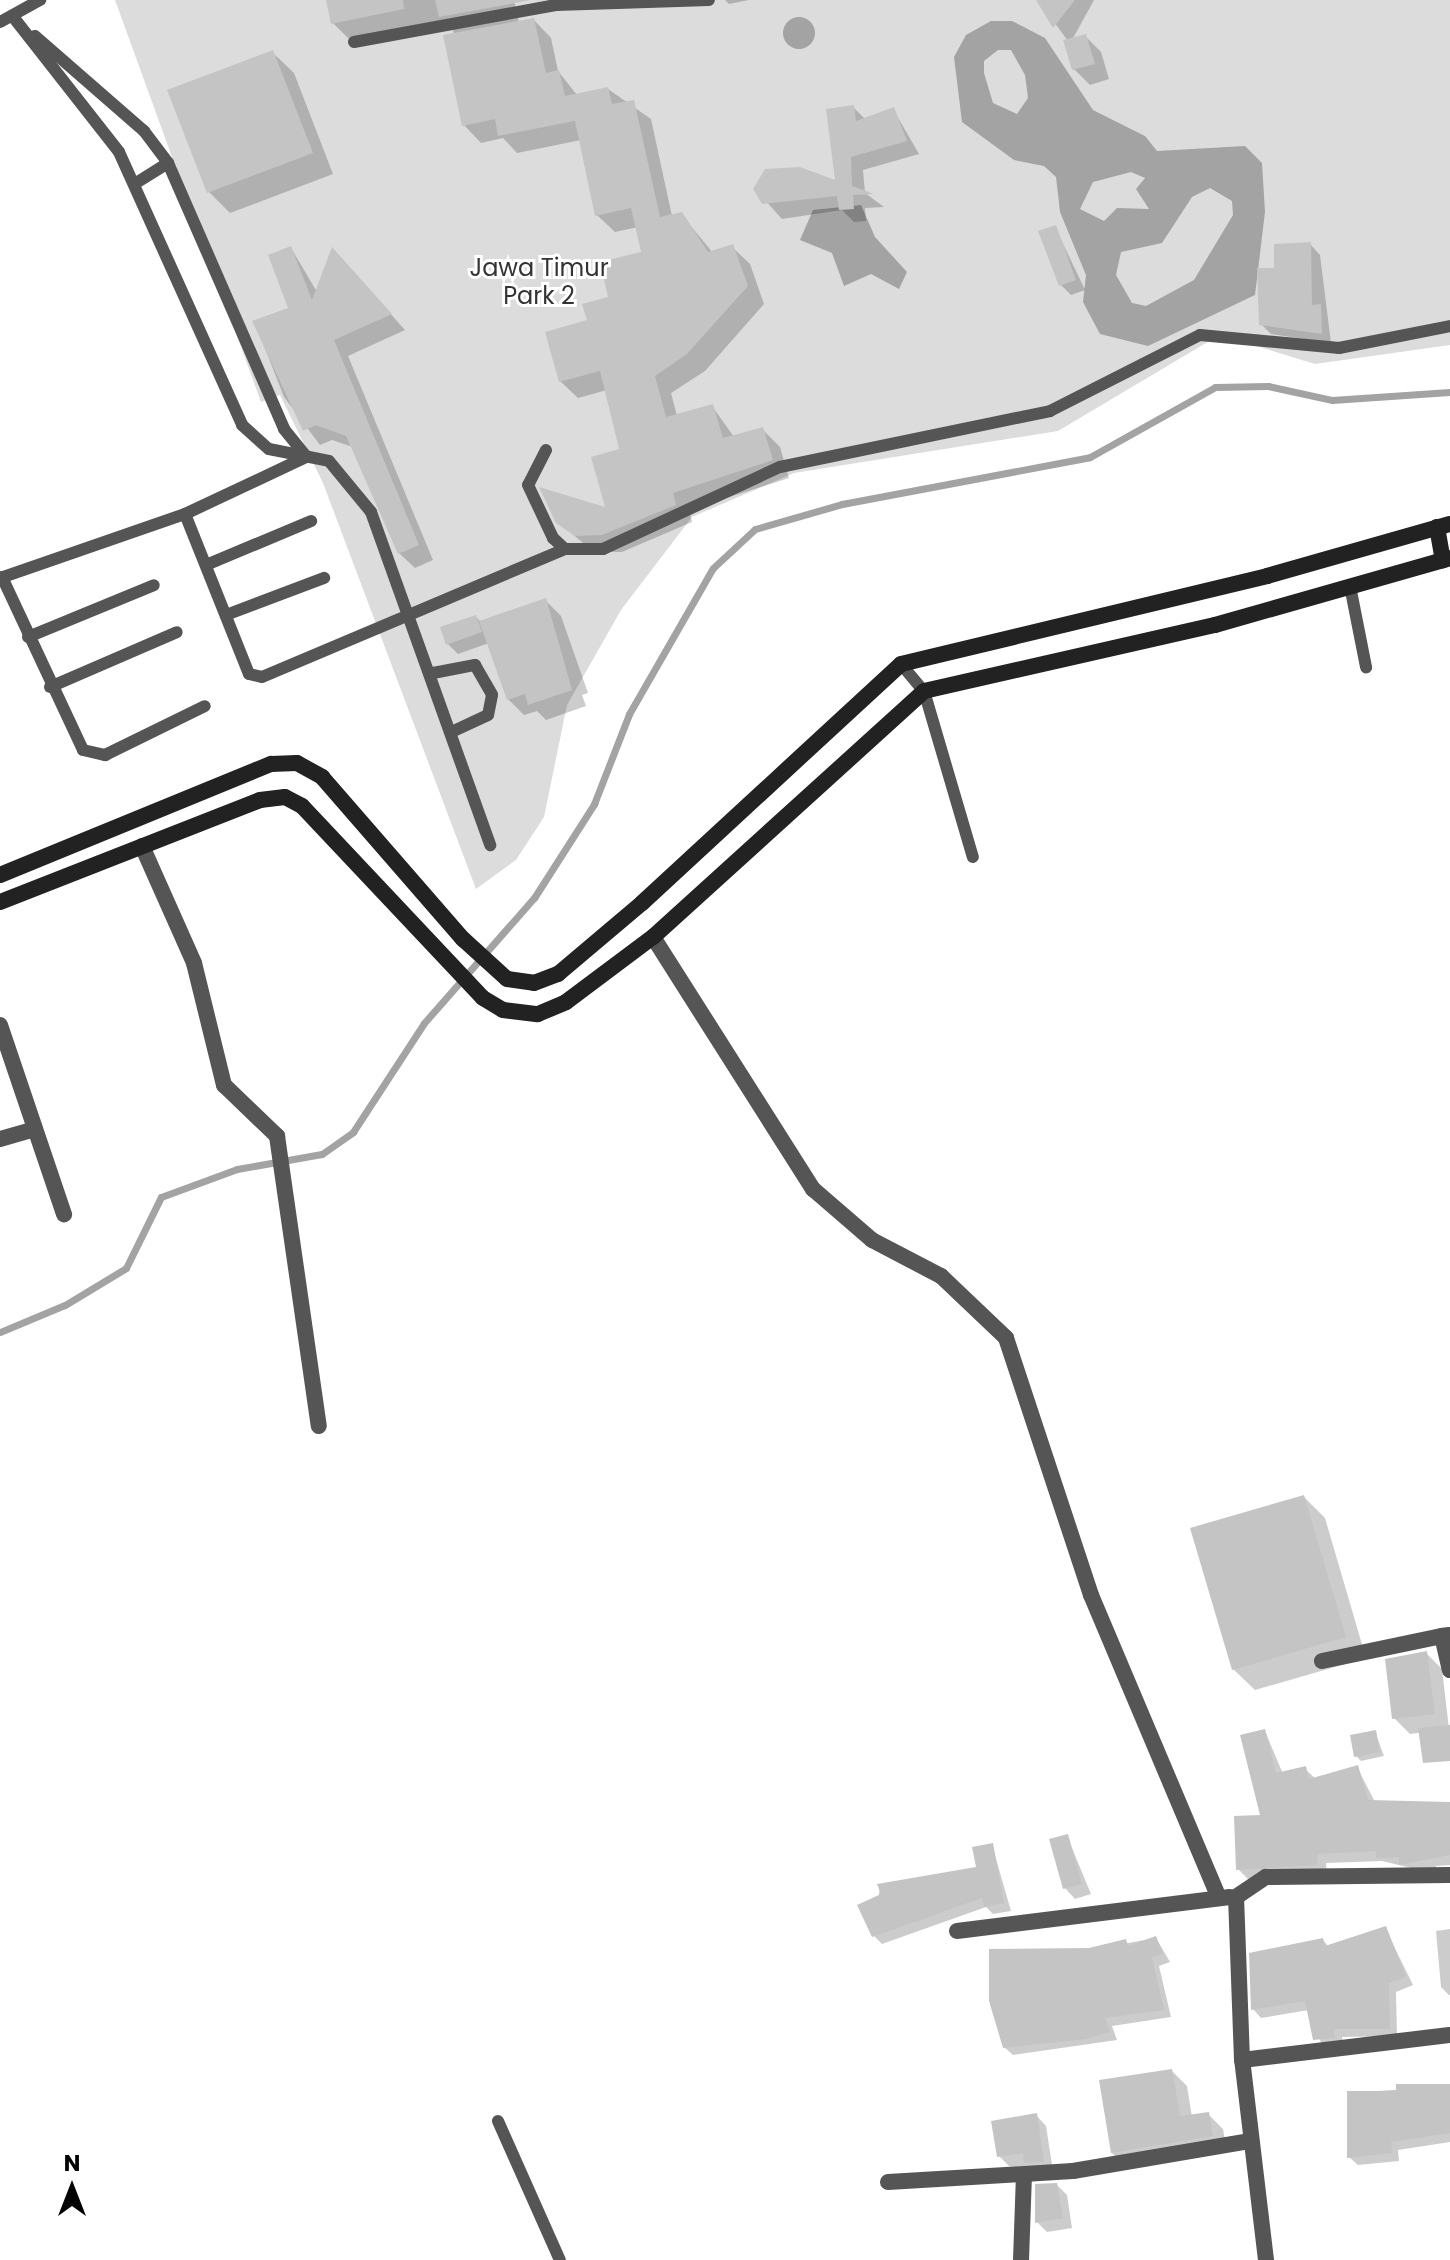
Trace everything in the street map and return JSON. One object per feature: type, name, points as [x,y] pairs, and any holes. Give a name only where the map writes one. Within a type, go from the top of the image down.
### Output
[{"type":"street","points":[[0,875],[271,764],[297,763],[322,777],[462,938],[507,979],[534,983],[558,974],[901,664],[1267,576],[1444,525],[1446,559],[1350,586],[924,691],[653,937],[557,1008],[520,1015],[484,999],[441,958],[295,800],[260,800],[0,902]]},
{"type":"street","points":[[142,846],[194,963],[224,1085],[269,1125],[279,1145],[319,1426]]},
{"type":"street","points":[[653,937],[813,1189],[872,1240],[941,1276],[1006,1338],[1091,1595],[1228,1897],[1250,2141],[1266,2260]]},
{"type":"street","points":[[441,958],[462,938]]},
{"type":"street","points":[[484,999],[507,979]]},
{"type":"street","points":[[0,1025],[64,1214]]},
{"type":"street","points":[[0,1139],[35,1129]]},
{"type":"street","points":[[1322,1661],[1446,1636],[1450,1670]]},
{"type":"street","points":[[957,1931],[1228,1897],[1266,1877],[1450,1875]]},
{"type":"street","points":[[1242,2060],[1450,2035]]},
{"type":"street","points":[[888,2182],[1024,2176],[1250,2141]]},
{"type":"street","points":[[1021,2260],[1024,2176]]},
{"type":"lane","points":[[0,22],[14,18],[40,0]]},
{"type":"lane","points":[[354,42],[556,5],[709,0]]},
{"type":"lane","points":[[14,18],[144,131],[168,163],[284,429],[307,457]]},
{"type":"lane","points":[[14,18],[136,183],[242,425],[269,449],[329,461],[371,512],[433,673],[490,845]]},
{"type":"lane","points":[[136,183],[168,163]]},
{"type":"lane","points":[[185,514],[249,674],[262,677],[411,618],[565,549],[603,549],[636,538],[723,491],[838,450],[1050,411],[1200,335],[1339,348],[1450,326]]},
{"type":"lane","points":[[546,450],[528,485],[565,549]]},
{"type":"lane","points":[[205,706],[105,755],[83,750],[50,687],[1,577],[185,514],[307,457]]},
{"type":"lane","points":[[206,565],[311,521]]},
{"type":"lane","points":[[226,615],[324,578]]},
{"type":"lane","points":[[28,637],[154,585]]},
{"type":"lane","points":[[1350,586],[1366,667]]},
{"type":"lane","points":[[50,687],[177,632]]},
{"type":"lane","points":[[901,664],[924,691],[973,857]]},
{"type":"lane","points":[[433,673],[475,665],[492,695],[488,715],[452,732]]},
{"type":"lane","points":[[498,2121],[560,2260]]},
{"type":"green space","name":"Jawa Timur Park 2","points":[[115,0],[1450,0],[1450,345],[1315,364],[1227,337],[1211,340],[1058,431],[794,473],[692,517],[621,610],[567,705],[544,817],[516,860],[476,889],[323,483],[280,395],[261,402]]},
{"type":"shaded area","points":[[799,17],[810,22],[815,33],[810,44],[799,49],[788,44],[783,33],[788,22]]},
{"type":"shaded area","points":[[991,21],[1012,21],[1045,38],[1093,110],[1145,136],[1157,151],[1245,146],[1262,163],[1265,212],[1255,295],[1148,346],[1100,334],[1083,302],[1086,275],[1060,212],[1056,177],[1044,166],[1014,160],[962,122],[954,57],[966,35]],"holes":[[[998,50],[1011,50],[1025,75],[1028,98],[1017,114],[993,103],[984,73],[984,61]],[[1131,172],[1145,178],[1136,189],[1149,209],[1117,208],[1104,221],[1080,209],[1093,182]],[[1210,188],[1232,201],[1233,215],[1194,280],[1146,306],[1132,303],[1116,275],[1121,252],[1162,243],[1192,197]]]},
{"type":"shaded area","points":[[861,205],[875,237],[907,272],[899,289],[871,274],[844,286],[832,253],[800,240],[813,210]]},
{"type":"building","points":[[326,0],[403,0],[404,9],[331,24]]},
{"type":"building","points":[[435,0],[531,0],[439,17]]},
{"type":"building","points":[[1036,0],[1075,0],[1053,28]]},
{"type":"building","points":[[534,18],[546,73],[559,70],[565,96],[608,87],[612,104],[634,100],[660,217],[682,212],[708,252],[733,244],[748,286],[687,354],[655,376],[666,417],[713,404],[723,438],[763,427],[773,460],[673,493],[676,505],[602,535],[575,536],[556,523],[539,487],[605,507],[591,457],[619,449],[600,371],[559,382],[545,332],[587,320],[582,304],[608,297],[600,262],[641,252],[631,208],[595,216],[575,121],[498,136],[495,119],[462,126],[443,35]]},
{"type":"building","points":[[1086,34],[1095,64],[1072,70],[1063,40]]},
{"type":"building","points":[[273,50],[313,153],[207,193],[167,90]]},
{"type":"building","points":[[854,105],[856,121],[894,107],[907,141],[851,157],[852,186],[874,194],[853,195],[854,209],[839,210],[837,196],[762,204],[753,189],[765,169],[800,167],[835,180],[826,109]]},
{"type":"building","points":[[1056,225],[1076,280],[1059,286],[1038,231]]},
{"type":"building","points":[[1311,242],[1312,305],[1321,304],[1322,334],[1259,325],[1257,268],[1274,268],[1274,244]]},
{"type":"building","points":[[291,246],[312,300],[332,247],[392,314],[334,340],[419,545],[398,554],[346,436],[316,425],[303,431],[252,321],[288,308],[268,255]]},
{"type":"building","points":[[546,598],[572,690],[528,705],[525,694],[507,700],[479,621]]},
{"type":"building","points":[[476,615],[482,632],[446,645],[440,627]]},
{"type":"building","points":[[1304,1495],[1346,1637],[1232,1670],[1190,1528]]},
{"type":"building","points":[[1427,1651],[1435,1714],[1392,1719],[1385,1659]]},
{"type":"building","points":[[1450,1725],[1450,1761],[1423,1763],[1418,1728]]},
{"type":"building","points":[[1265,1729],[1276,1773],[1306,1766],[1309,1779],[1358,1765],[1368,1800],[1450,1802],[1450,1855],[1399,1865],[1399,1857],[1376,1858],[1376,1851],[1317,1854],[1318,1865],[1236,1870],[1234,1816],[1260,1815],[1240,1735]]},
{"type":"building","points":[[1376,1730],[1380,1752],[1354,1757],[1350,1735]]},
{"type":"building","points":[[1068,1834],[1082,1884],[1063,1889],[1049,1839]]},
{"type":"building","points":[[993,1843],[1004,1903],[984,1907],[982,1898],[872,1937],[857,1905],[881,1894],[877,1884],[976,1867],[972,1847]]},
{"type":"building","points":[[1386,1926],[1406,1977],[1389,1983],[1390,2029],[1334,2029],[1335,2038],[1313,2040],[1305,2001],[1251,2010],[1249,1953],[1323,1938],[1325,1946]]},
{"type":"building","points":[[1156,1936],[1163,1954],[1152,1957],[1164,2010],[1105,2018],[1110,2032],[1086,2039],[1003,2048],[989,2001],[989,1949],[1089,1948],[1126,1939],[1128,1946]]},
{"type":"building","points":[[1172,2069],[1180,2116],[1209,2112],[1213,2136],[1111,2153],[1099,2080]]},
{"type":"building","points":[[1396,2084],[1450,2084],[1450,2133],[1391,2142],[1392,2153],[1347,2158],[1347,2091],[1396,2091]]},
{"type":"building","points":[[1037,2113],[1044,2162],[1024,2163],[1023,2153],[997,2157],[991,2121]]},
{"type":"building","points":[[1057,2183],[1063,2218],[1035,2223],[1035,2184]]},
{"type":"waterway","points":[[0,1332],[65,1305],[126,1268],[161,1197],[237,1169],[322,1154],[353,1132],[424,1023],[534,898],[594,804],[629,714],[713,568],[755,529],[842,504],[1090,457],[1215,387],[1268,386],[1332,400],[1450,392]]}]
